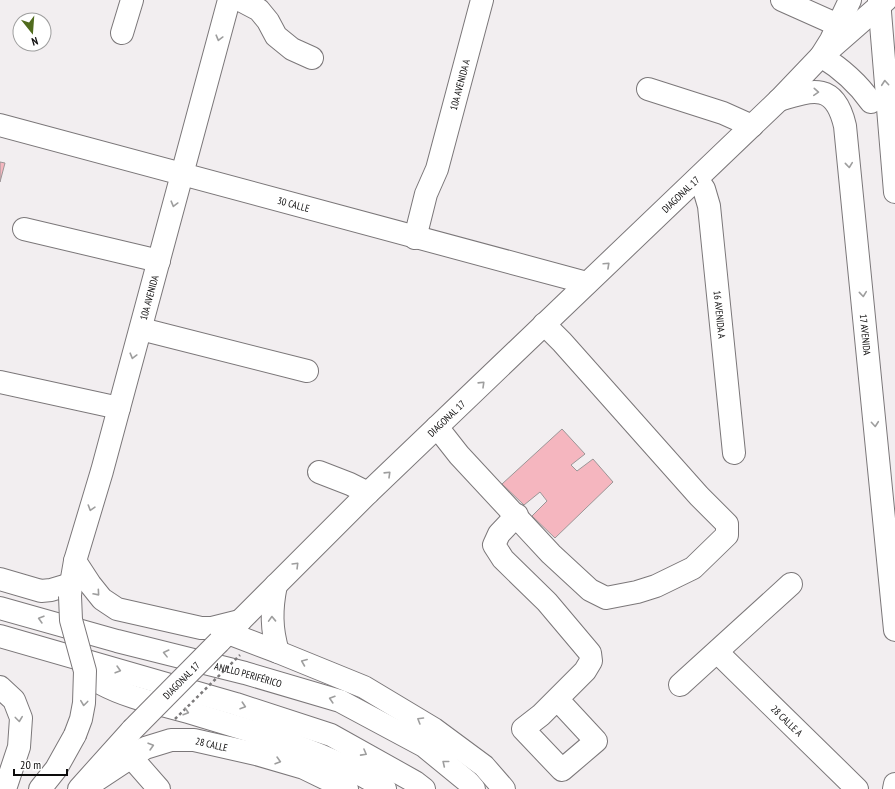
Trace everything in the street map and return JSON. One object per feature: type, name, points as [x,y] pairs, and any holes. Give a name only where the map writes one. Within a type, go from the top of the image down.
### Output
[{"type":"main road","points":[[122,33],[130,0]]},
{"type":"main road","name":"10A AVENIDA","points":[[70,590],[75,561],[119,408],[229,0]]},
{"type":"main road","points":[[240,0],[260,10],[276,36],[292,49],[312,58]]},
{"type":"main road","name":"10A AVENIDA A","points":[[421,239],[439,197],[437,169],[482,0]]},
{"type":"main road","points":[[782,0],[838,25]]},
{"type":"main road","name":"DIAGONAL 17","points":[[821,56],[850,0]]},
{"type":"main road","points":[[881,2],[889,125],[894,155],[895,192]]},
{"type":"main road","name":"DIAGONAL 17","points":[[79,789],[132,730],[368,494],[779,100],[821,56],[881,2]]},
{"type":"main road","points":[[821,56],[850,76],[871,102],[879,106],[889,125]]},
{"type":"main road","points":[[648,89],[723,113],[752,126]]},
{"type":"main road","name":"17 AVENIDA","points":[[779,100],[808,92],[820,91],[833,98],[840,108],[845,126],[891,557],[895,630]]},
{"type":"main road","points":[[845,126],[852,107],[859,103],[871,102]]},
{"type":"main road","name":"30 CALLE","points":[[0,125],[587,283]]},
{"type":"main road","name":"16 AVENIDA A","points":[[697,179],[704,189],[709,206],[734,453]]},
{"type":"main road","points":[[24,229],[159,261]]},
{"type":"main road","points":[[437,427],[459,455],[517,515],[551,554],[590,590],[606,598],[637,592],[656,586],[693,568],[727,534],[727,524],[699,496],[562,342],[544,324]]},
{"type":"main road","points":[[140,329],[307,371]]},
{"type":"main road","points":[[0,382],[119,408]]},
{"type":"main road","points":[[319,472],[350,484],[368,494]]},
{"type":"main road","points":[[517,515],[499,534],[494,544],[503,559],[547,602],[590,653],[591,661],[585,671],[557,700]]},
{"type":"main road","points":[[75,561],[102,599],[116,609],[201,628],[212,628],[229,632],[364,687],[428,725],[484,766],[504,789]]},
{"type":"main road","points":[[0,579],[41,591],[70,590],[71,620],[85,671],[84,703],[81,719],[74,735],[56,769],[40,789]]},
{"type":"main road","points":[[680,684],[791,584]]},
{"type":"main road","points":[[276,585],[272,602],[272,619],[273,636],[278,652]]},
{"type":"main road","name":"ANILLO PERIFÉRICO","points":[[0,608],[117,641],[245,673],[340,701],[424,746],[468,782],[474,789]]},
{"type":"main road","points":[[0,636],[236,704],[331,735],[415,782],[424,789]]},
{"type":"main road","name":"28 CALLE A","points":[[717,652],[857,789]]},
{"type":"main road","points":[[85,671],[102,683],[135,697],[267,736],[311,752],[346,767],[385,789]]},
{"type":"main road","points":[[0,687],[14,700],[21,718],[19,747],[5,789]]},
{"type":"main road","name":"28 CALLE","points":[[83,789],[145,748],[171,740],[194,740],[256,754],[304,768],[347,789]]},
{"type":"main road","points":[[131,757],[159,789]]},
{"type":"main road","points":[[894,789],[895,784]]},
{"type":"path","points":[[175,719],[240,655]]},
{"type":"building","points":[[0,162],[5,163],[0,182]]},
{"type":"building","points":[[562,429],[585,454],[571,465],[577,471],[593,459],[613,482],[555,538],[532,516],[547,501],[540,492],[524,505],[502,484]]}]
